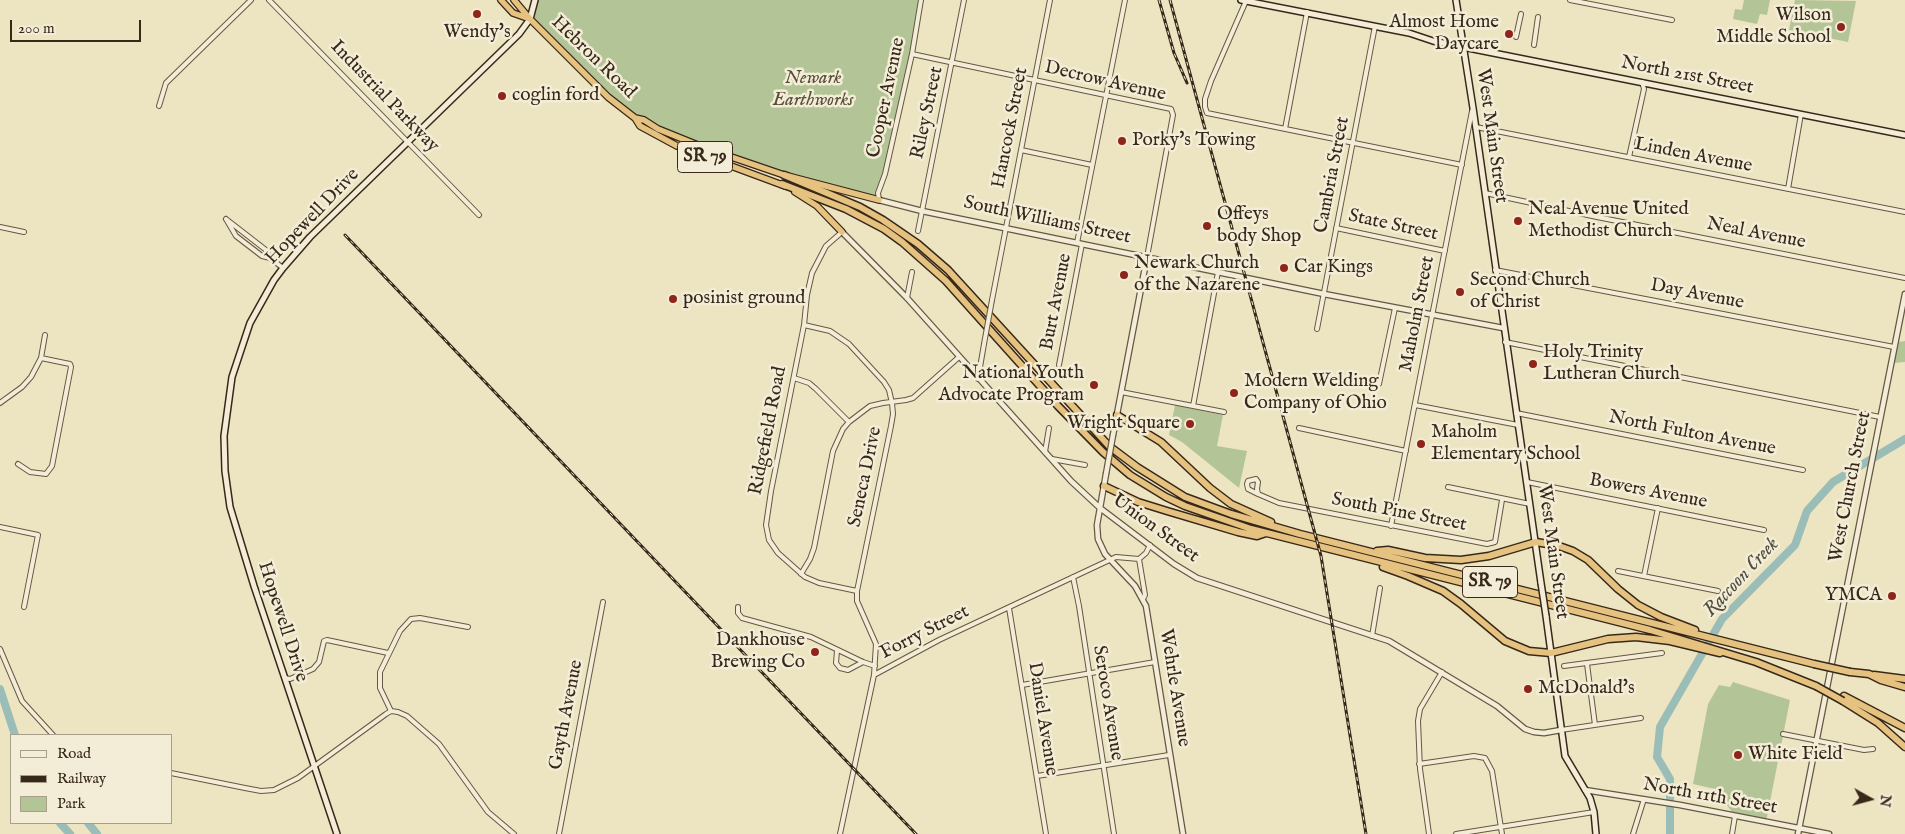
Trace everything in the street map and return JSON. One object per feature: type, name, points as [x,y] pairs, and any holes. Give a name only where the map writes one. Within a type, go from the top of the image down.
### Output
[{"type":"highway","name":"Hebron Road","points":[[501,0],[513,12],[530,19]]},
{"type":"highway","name":"Hebron Road","points":[[514,0],[530,19],[608,97],[635,118],[640,126],[677,146],[782,184],[807,198],[842,232]]},
{"type":"highway","name":"Hebron Road","points":[[635,118],[644,120],[658,129],[690,143],[784,174],[878,200]]},
{"type":"highway","name":"SR 79","points":[[784,174],[860,207],[918,244],[960,282],[1100,436],[1137,467],[1185,497],[1231,514],[1300,534],[1696,633]]},
{"type":"highway","name":"SR 79","points":[[782,184],[858,214],[884,229],[921,258],[959,295],[1088,437],[1130,475],[1166,497],[1220,520],[1690,644]]},
{"type":"highway","points":[[1117,415],[1161,442],[1210,488],[1231,504],[1300,534]]},
{"type":"highway","points":[[1104,486],[1138,502],[1238,532],[1257,536],[1267,533]]},
{"type":"highway","points":[[1373,551],[1388,550],[1425,558],[1461,560],[1489,556],[1536,542],[1559,546],[1578,554],[1594,565],[1625,595],[1638,604],[1696,633],[1850,672],[1905,679]]},
{"type":"highway","points":[[1377,561],[1381,567],[1443,591],[1505,641],[1529,651],[1551,653],[1622,637],[1648,638],[1690,644],[1711,652],[1735,656],[1813,685],[1905,728]]},
{"type":"highway","points":[[1869,674],[1881,680],[1905,687]]},
{"type":"highway","points":[[1843,698],[1878,723],[1905,747]]},
{"type":"main road","points":[[530,19],[535,0]]},
{"type":"main road","name":"North 21st Street","points":[[1243,0],[1268,3],[1463,46],[1905,135]]},
{"type":"main road","name":"West Main Street","points":[[1456,0],[1536,542],[1561,730],[1568,763],[1585,790],[1594,812],[1596,834]]},
{"type":"main road","name":"Hopewell Drive","points":[[337,834],[236,527],[228,495],[224,456],[227,403],[237,357],[257,309],[283,268],[310,237],[409,143],[519,34],[530,19]]},
{"type":"street","points":[[159,106],[166,83],[251,0]]},
{"type":"street","name":"Industrial Parkway","points":[[269,0],[479,214]]},
{"type":"street","name":"Cooper Avenue","points":[[878,200],[878,193],[889,158],[912,54],[921,0]]},
{"type":"street","name":"Riley Street","points":[[918,231],[964,0]]},
{"type":"street","name":"Hancock Street","points":[[978,379],[1050,0]]},
{"type":"street","name":"Burt Avenue","points":[[1059,365],[1092,165],[1125,0]]},
{"type":"street","points":[[1243,0],[1205,99],[1207,113],[1462,165]]},
{"type":"street","points":[[1570,0],[1672,20]]},
{"type":"street","points":[[1285,129],[1306,12]]},
{"type":"street","points":[[1516,37],[1521,14]]},
{"type":"street","points":[[1534,45],[1538,17]]},
{"type":"street","name":"Cambria Street","points":[[1317,329],[1375,26]]},
{"type":"street","name":"Decrow Avenue","points":[[912,54],[1166,106],[1171,109],[1173,115],[1147,256]]},
{"type":"street","points":[[1630,157],[1644,89],[1642,82]]},
{"type":"street","name":"Maholm Street","points":[[1391,526],[1473,108]]},
{"type":"street","points":[[1788,189],[1801,114]]},
{"type":"street","name":"Linden Avenue","points":[[1476,127],[1905,212]]},
{"type":"street","points":[[1021,150],[1092,165]]},
{"type":"street","name":"Neal Avenue","points":[[1485,193],[1905,278]]},
{"type":"street","name":"South Williams Street","points":[[878,200],[922,211],[1324,294],[1504,328]]},
{"type":"street","points":[[270,258],[266,250],[226,219],[236,236],[262,256],[270,258],[283,268]]},
{"type":"street","points":[[0,227],[24,232]]},
{"type":"street","name":"State Street","points":[[1336,228],[1445,251]]},
{"type":"street","name":"Union Street","points":[[842,232],[907,298],[1071,482],[1100,508],[1183,570],[1197,578],[1399,646],[1497,706],[1526,729],[1544,733],[1561,730]]},
{"type":"street","name":"Ridgefield Road","points":[[842,232],[826,246],[815,266],[807,295],[804,325],[770,491],[766,525],[768,535],[776,550],[801,574],[819,583],[857,591]]},
{"type":"street","name":"Wehrle Avenue","points":[[1147,256],[1097,525],[1098,539],[1102,549],[1109,560],[1136,586],[1143,599],[1183,834]]},
{"type":"street","name":"Day Avenue","points":[[1495,270],[1894,347]]},
{"type":"street","points":[[907,298],[912,272]]},
{"type":"street","points":[[1193,406],[1218,272]]},
{"type":"street","name":"West Church Street","points":[[1798,834],[1905,294]]},
{"type":"street","points":[[1379,384],[1395,308]]},
{"type":"street","name":"Seneca Drive","points":[[804,325],[830,331],[849,344],[884,382],[889,390],[892,403],[891,426],[857,591],[857,601],[876,644],[874,675]]},
{"type":"street","points":[[0,404],[22,387],[41,358],[46,335]]},
{"type":"street","points":[[1505,342],[1880,417]]},
{"type":"street","points":[[801,574],[814,548],[835,444],[849,422],[870,406],[906,400],[917,395],[959,357]]},
{"type":"street","points":[[18,464],[30,472],[46,474],[52,466],[71,367],[70,364],[41,358]]},
{"type":"street","points":[[794,378],[816,389],[849,422]]},
{"type":"street","points":[[1121,392],[1224,412]]},
{"type":"street","points":[[1414,405],[1518,425]]},
{"type":"street","name":"North Fulton Avenue","points":[[1516,413],[1803,470]]},
{"type":"street","points":[[1045,452],[1049,428]]},
{"type":"street","points":[[1299,428],[1406,450]]},
{"type":"street","points":[[1052,459],[1085,465]]},
{"type":"street","name":"Bowers Avenue","points":[[1527,482],[1764,530]]},
{"type":"street","points":[[1448,487],[1502,500],[1530,504]]},
{"type":"street","name":"South Pine Street","points":[[1258,494],[1279,504],[1448,538],[1492,544],[1495,542],[1502,500]]},
{"type":"street","points":[[1644,576],[1658,508]]},
{"type":"street","points":[[0,527],[38,535],[24,607]]},
{"type":"street","points":[[1139,559],[1146,553],[1150,545]]},
{"type":"street","points":[[1109,560],[1121,556],[1139,559]]},
{"type":"street","points":[[1139,559],[1145,595],[1143,599]]},
{"type":"street","name":"Forry Street","points":[[840,834],[874,675],[941,639],[1109,560]]},
{"type":"street","points":[[1618,571],[1718,591]]},
{"type":"street","name":"Seroco Avenue","points":[[1072,577],[1079,606],[1114,834]]},
{"type":"street","points":[[1372,636],[1380,588]]},
{"type":"street","name":"Gayth Avenue","points":[[559,834],[603,602]]},
{"type":"street","points":[[738,606],[738,613],[742,618],[793,631],[875,666]]},
{"type":"street","name":"Daniel Avenue","points":[[1009,608],[1046,834]]},
{"type":"street","points":[[391,711],[381,693],[379,683],[380,672],[400,632],[412,618],[468,627]]},
{"type":"street","points":[[285,678],[290,679],[313,669],[319,662],[324,642],[327,640],[388,654]]},
{"type":"street","points":[[0,649],[22,701],[52,734]]},
{"type":"street","points":[[837,651],[836,662],[840,668],[848,670],[863,662]]},
{"type":"street","points":[[1564,666],[1662,653]]},
{"type":"street","points":[[1022,684],[1155,662]]},
{"type":"street","points":[[1586,664],[1595,725]]},
{"type":"street","points":[[1429,834],[1419,764],[1417,729],[1420,709],[1442,672]]},
{"type":"street","points":[[172,773],[244,788],[269,791],[284,786],[391,711],[407,716],[438,744],[488,812],[514,834]]},
{"type":"street","points":[[1561,730],[1641,718]]},
{"type":"street","points":[[1783,734],[1816,742],[1864,750],[1873,749]]},
{"type":"street","points":[[1037,776],[1169,755]]},
{"type":"street","points":[[1419,764],[1478,756],[1487,760],[1492,771],[1502,834]]},
{"type":"street","name":"North 11th Street","points":[[1585,790],[1644,799],[1829,834]]},
{"type":"street","points":[[1633,834],[1644,799]]},
{"type":"street","points":[[1456,834],[1594,812]]},
{"type":"street","points":[[1732,834],[1735,816]]},
{"type":"green space","name":"Newark Earthworks","points":[[535,0],[921,0],[912,54],[880,185],[879,200],[850,194],[690,143],[635,118],[608,97],[530,19]]},
{"type":"green space","points":[[1744,0],[1770,0],[1767,15],[1760,14],[1757,24],[1733,19],[1735,9],[1742,10]]},
{"type":"green space","points":[[1795,0],[1856,1],[1848,42],[1789,30]]},
{"type":"green space","points":[[1905,341],[1905,362],[1894,363],[1899,342]]},
{"type":"green space","points":[[1175,405],[1223,415],[1217,446],[1247,451],[1239,488],[1182,442],[1169,435]]},
{"type":"green space","name":"White Field","points":[[1733,682],[1790,700],[1766,822],[1735,816],[1715,789],[1693,784],[1708,704],[1719,685],[1730,687]]},
{"type":"waterway","name":"Raccoon Creek","points":[[1670,834],[1670,779],[1657,757],[1660,727],[1722,619],[1795,545],[1807,511],[1833,482],[1905,439]]},
{"type":"waterway","points":[[0,689],[15,734]]},
{"type":"waterway","points":[[61,824],[70,834]]},
{"type":"waterway","points":[[89,824],[97,834]]},
{"type":"railway","points":[[1159,0],[1174,53],[1187,83]]},
{"type":"railway","points":[[1170,0],[1321,556],[1366,834]]},
{"type":"railway","points":[[345,235],[916,834]]},
{"type":"place","name":"Wendy's","points":[[477,14]]},
{"type":"place","name":"Wilson Middle School","points":[[1841,27]]},
{"type":"place","name":"Almost Home Daycare","points":[[1509,34]]},
{"type":"place","name":"coglin ford","points":[[502,96]]},
{"type":"place","name":"Porky's Towing","points":[[1122,141]]},
{"type":"place","name":"Neal Avenue United Methodist Church","points":[[1518,221]]},
{"type":"place","name":"Offeys body Shop","points":[[1207,226]]},
{"type":"place","name":"Car Kings","points":[[1284,268]]},
{"type":"place","name":"Newark Church of the Nazarene","points":[[1124,275]]},
{"type":"place","name":"Second Church of Christ","points":[[1460,292]]},
{"type":"place","name":"posinist ground","points":[[673,299]]},
{"type":"place","name":"Holy Trinity Lutheran Church","points":[[1533,364]]},
{"type":"place","name":"National Youth Advocate Program","points":[[1094,385]]},
{"type":"place","name":"Modern Welding Company of Ohio","points":[[1234,393]]},
{"type":"place","name":"Wright Square","points":[[1190,424]]},
{"type":"place","name":"Maholm Elementary School","points":[[1421,444]]},
{"type":"place","name":"YMCA","points":[[1892,596]]},
{"type":"place","name":"Dankhouse Brewing Co","points":[[815,652]]},
{"type":"place","name":"McDonald's","points":[[1528,689]]},
{"type":"place","name":"White Field","points":[[1738,755]]}]
